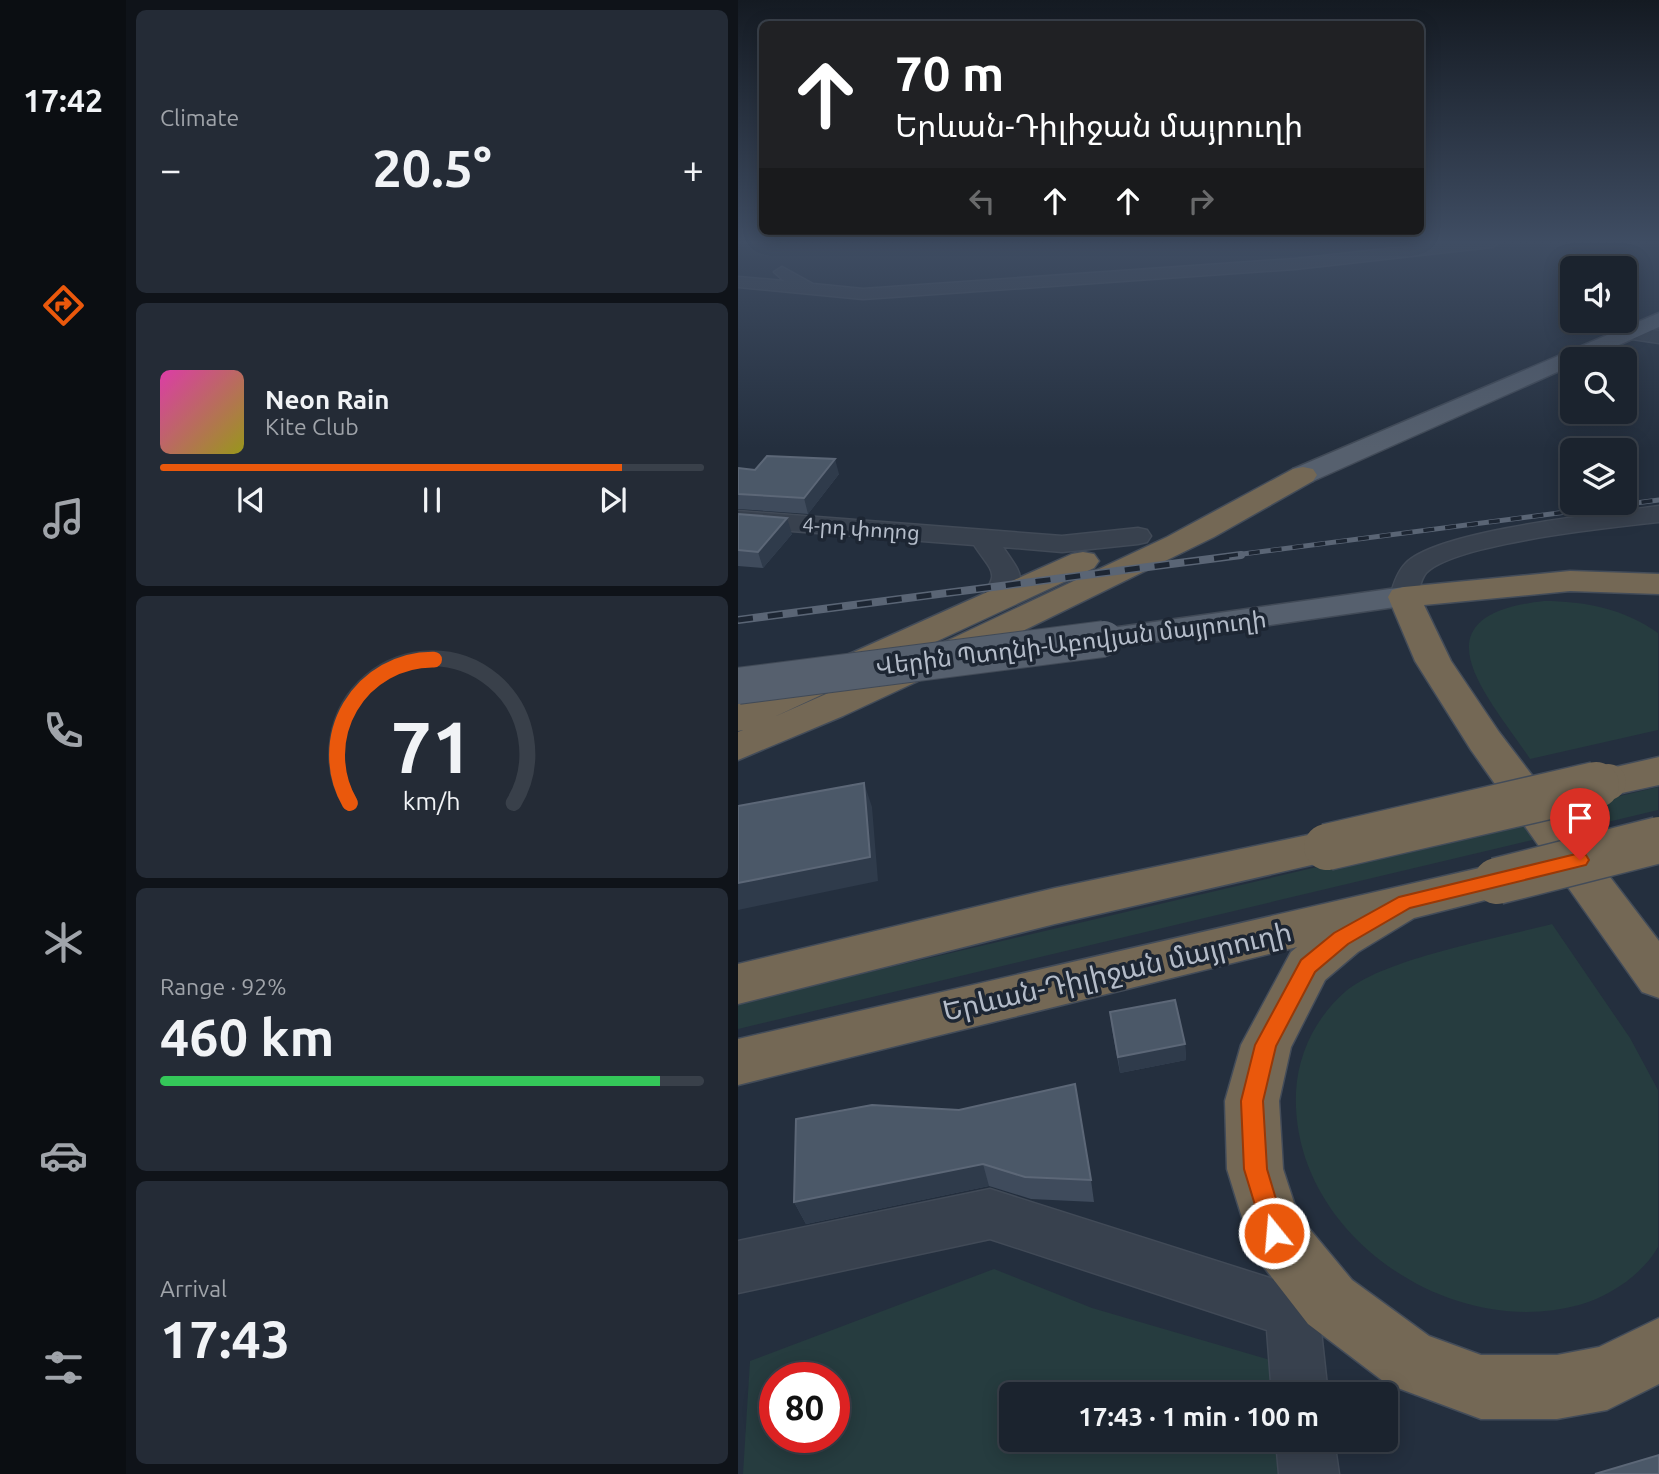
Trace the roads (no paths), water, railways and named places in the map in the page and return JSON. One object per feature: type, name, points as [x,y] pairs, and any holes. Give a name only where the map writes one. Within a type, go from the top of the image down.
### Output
[{"type":"highway","points":[[738,719],[1138,536],[1303,475]]},
{"type":"highway","points":[[738,747],[846,702],[1004,629],[1255,505],[1303,475]]},
{"type":"highway","points":[[1570,581],[1636,601],[1658,612]]},
{"type":"highway","points":[[1658,584],[1570,581],[1404,597],[1433,661],[1485,741],[1658,978]]},
{"type":"highway","points":[[738,984],[1055,906],[1327,848],[1657,770]]},
{"type":"highway","name":"Երևան-Դիլիջան մայրուղի","points":[[738,1062],[1658,840]]},
{"type":"highway","points":[[1405,902],[1341,939],[1308,966],[1266,1045],[1252,1101],[1255,1169],[1274,1233],[1311,1307],[1410,1361],[1481,1387],[1557,1387],[1607,1378],[1658,1349]]},
{"type":"main road","points":[[1637,328],[1658,319]]},
{"type":"main road","points":[[1303,475],[1625,333]]},
{"type":"main road","name":"Վերին Պտղնի-Աբովյան մայրուղի","points":[[738,686],[1404,597]]},
{"type":"street","points":[[1625,333],[1658,337]]},
{"type":"street","points":[[1404,597],[1417,568],[1433,557],[1459,547],[1588,523],[1658,514]]},
{"type":"street","name":"4-րդ փողոց","points":[[738,519],[1062,544],[1138,536]]},
{"type":"street","points":[[983,538],[1007,574],[1007,582],[994,602]]},
{"type":"street","points":[[738,1266],[990,1214],[1311,1307],[1302,1382]]},
{"type":"street","points":[[1306,1452],[1309,1474]]},
{"type":"railway","points":[[1227,556],[1659,500]]},
{"type":"railway","points":[[738,620],[1241,555]]}]
